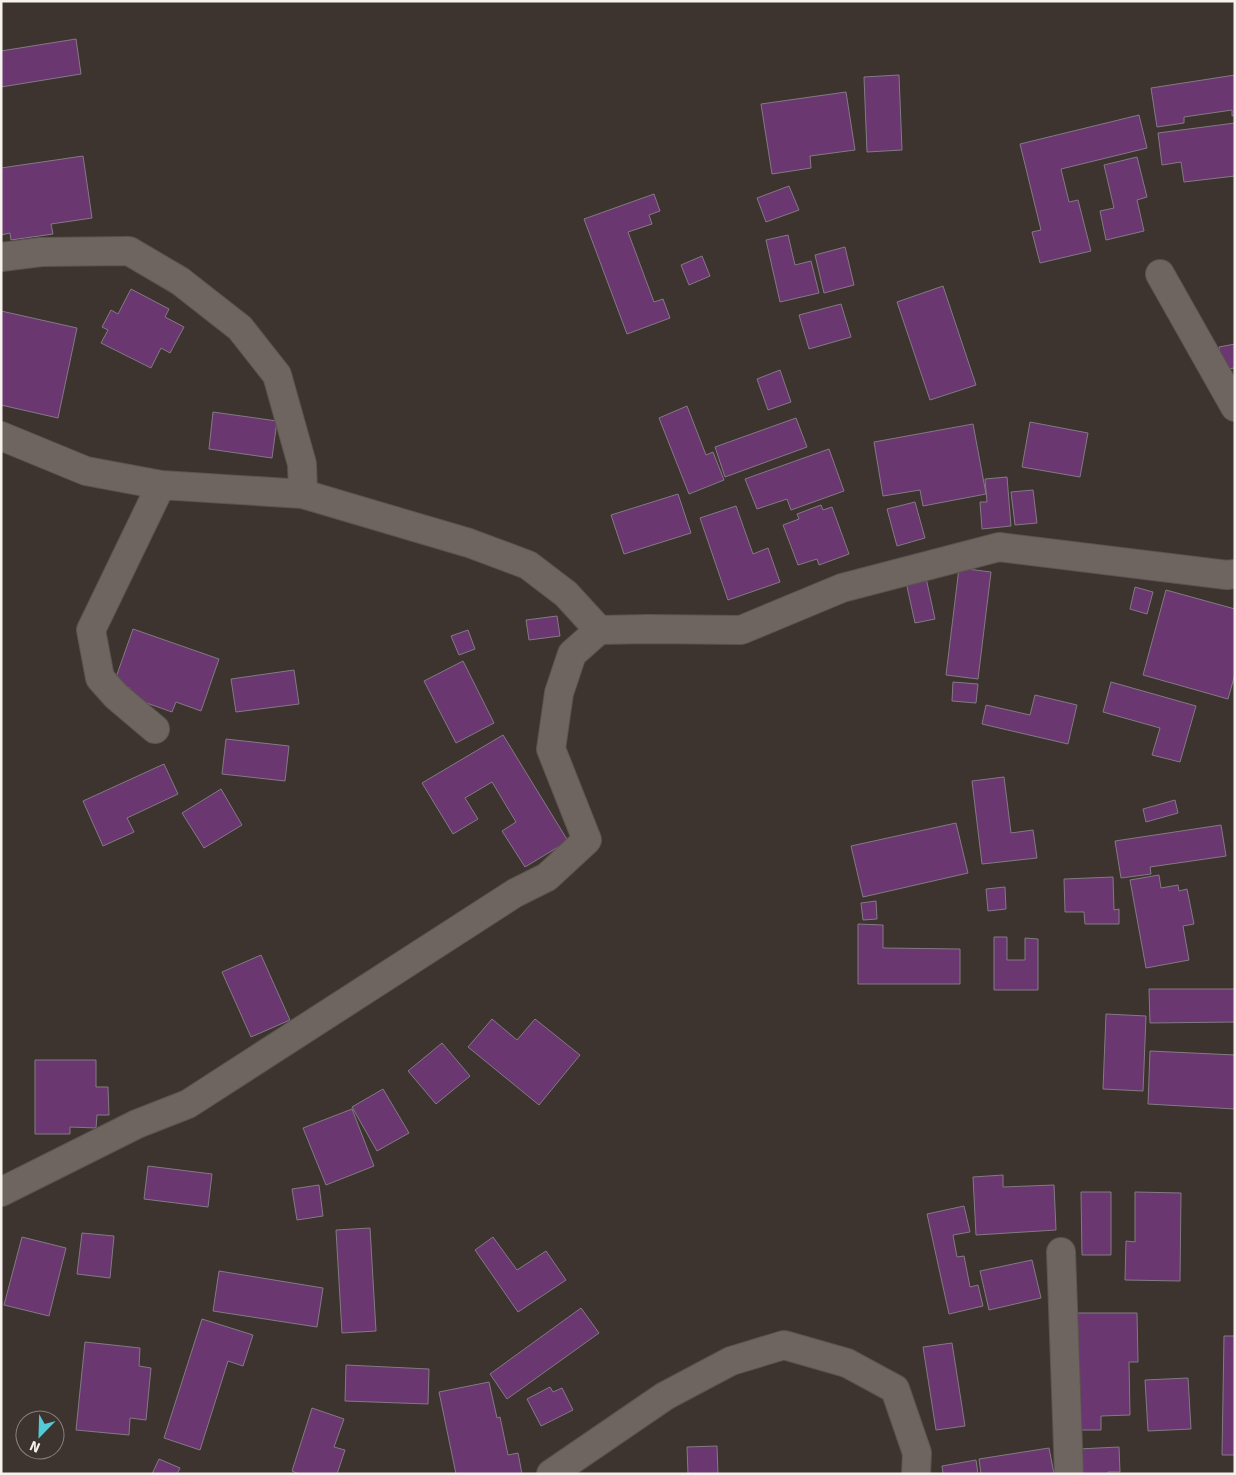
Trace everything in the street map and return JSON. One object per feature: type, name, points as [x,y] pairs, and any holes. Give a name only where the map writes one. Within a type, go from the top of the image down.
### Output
[{"type":"street","points":[[1,257],[41,252],[129,251],[180,281],[240,328],[277,375],[302,464],[303,494]]},
{"type":"street","points":[[1160,274],[1235,407]]},
{"type":"street","points":[[1,436],[86,471],[161,485],[303,494],[469,543],[528,565],[566,594],[599,630]]},
{"type":"street","points":[[155,729],[116,696],[100,678],[90,630],[161,485]]},
{"type":"street","points":[[1,1192],[137,1124],[188,1104],[515,893],[547,876],[587,840],[551,749],[559,693],[572,654],[599,630],[648,628],[741,630],[842,588],[999,548],[1227,575],[1235,574]]},
{"type":"street","points":[[1061,1252],[1069,1474]]},
{"type":"street","points":[[551,1474],[665,1396],[731,1361],[784,1344],[847,1363],[895,1389],[917,1453],[916,1474]]},
{"type":"building","points":[[76,39],[81,74],[1,87],[1,51]]},
{"type":"building","points":[[899,75],[902,150],[867,152],[864,77]]},
{"type":"building","points":[[1235,75],[1235,115],[1232,116],[1232,110],[1184,117],[1184,123],[1157,127],[1151,88]]},
{"type":"building","points":[[846,92],[855,150],[810,156],[811,168],[772,174],[761,104]]},
{"type":"building","points":[[1139,115],[1147,148],[1061,169],[1069,202],[1078,200],[1091,251],[1040,263],[1032,232],[1041,230],[1020,144]]},
{"type":"building","points":[[1235,123],[1235,176],[1184,182],[1181,162],[1162,165],[1158,133]]},
{"type":"building","points":[[83,156],[92,218],[51,224],[53,234],[11,240],[10,233],[1,235],[1,168]]},
{"type":"building","points":[[1137,157],[1147,197],[1137,200],[1144,231],[1106,240],[1100,211],[1114,208],[1104,165]]},
{"type":"building","points":[[789,186],[799,210],[766,222],[757,198]]},
{"type":"building","points":[[654,194],[660,211],[649,215],[652,224],[628,232],[654,302],[663,299],[670,318],[627,334],[584,219]]},
{"type":"building","points":[[788,235],[795,265],[811,261],[819,293],[780,302],[766,240]]},
{"type":"building","points":[[845,247],[854,285],[824,293],[815,255]]},
{"type":"building","points":[[702,256],[710,276],[689,285],[681,265]]},
{"type":"building","points":[[943,286],[976,385],[930,400],[897,302]]},
{"type":"building","points":[[131,289],[169,309],[165,317],[184,327],[170,353],[161,348],[151,368],[101,343],[108,330],[102,327],[111,310],[118,314]]},
{"type":"building","points":[[841,304],[851,337],[809,349],[799,315]]},
{"type":"building","points":[[1,311],[77,328],[58,418],[1,405]]},
{"type":"building","points":[[1235,344],[1235,374],[1234,368],[1223,370],[1219,347]]},
{"type":"building","points":[[780,370],[791,402],[768,410],[757,379]]},
{"type":"building","points":[[687,406],[706,455],[713,452],[724,480],[689,494],[659,418]]},
{"type":"building","points":[[213,412],[277,421],[272,458],[209,449]]},
{"type":"building","points":[[796,418],[807,447],[725,477],[715,447]]},
{"type":"building","points":[[1030,422],[1088,433],[1080,477],[1022,467]]},
{"type":"building","points":[[973,424],[986,494],[923,506],[920,490],[883,496],[874,442]]},
{"type":"building","points":[[829,449],[844,491],[791,510],[787,499],[757,509],[745,479]]},
{"type":"building","points":[[1007,477],[1011,526],[982,529],[980,502],[987,502],[985,479]]},
{"type":"building","points":[[1033,490],[1037,523],[1015,525],[1011,492]]},
{"type":"building","points":[[678,494],[691,533],[624,554],[611,515]]},
{"type":"building","points":[[915,502],[925,538],[897,546],[887,509]]},
{"type":"building","points":[[821,505],[823,510],[832,507],[849,554],[819,565],[817,559],[798,565],[783,525],[799,519],[797,514]]},
{"type":"building","points":[[736,506],[753,554],[768,548],[780,582],[728,600],[700,518]]},
{"type":"building","points":[[959,568],[991,572],[978,679],[946,675]]},
{"type":"building","points":[[926,578],[935,619],[915,623],[906,582]]},
{"type":"building","points":[[1135,587],[1153,592],[1147,614],[1130,609]]},
{"type":"building","points":[[1166,590],[1235,609],[1235,674],[1228,699],[1143,675]]},
{"type":"building","points":[[557,616],[560,636],[529,640],[526,620]]},
{"type":"building","points":[[133,629],[219,659],[201,711],[176,702],[172,712],[127,696],[130,688],[114,683]]},
{"type":"building","points":[[468,630],[475,649],[459,655],[451,636]]},
{"type":"building","points":[[463,661],[494,723],[456,743],[424,681]]},
{"type":"building","points":[[294,670],[299,704],[236,712],[231,679]]},
{"type":"building","points":[[953,682],[978,684],[976,703],[952,701]]},
{"type":"building","points":[[1111,682],[1196,706],[1180,762],[1152,755],[1160,728],[1103,712]]},
{"type":"building","points":[[1035,695],[1077,705],[1068,744],[982,724],[986,705],[1030,715]]},
{"type":"building","points":[[503,735],[568,841],[525,867],[502,831],[516,822],[492,782],[465,798],[478,819],[453,834],[422,783]]},
{"type":"building","points":[[226,739],[289,746],[285,781],[222,774]]},
{"type":"building","points":[[164,764],[178,794],[127,818],[134,832],[103,846],[83,801]]},
{"type":"building","points":[[1004,777],[1011,833],[1033,830],[1037,858],[982,864],[972,781]]},
{"type":"building","points":[[221,789],[242,825],[204,848],[182,813]]},
{"type":"building","points":[[1175,800],[1178,813],[1146,822],[1143,809]]},
{"type":"building","points":[[956,823],[968,873],[863,897],[851,846]]},
{"type":"building","points":[[1221,825],[1226,856],[1150,867],[1151,874],[1121,878],[1115,841]]},
{"type":"building","points":[[1159,875],[1161,888],[1178,885],[1179,891],[1187,889],[1194,924],[1183,926],[1189,960],[1146,968],[1130,880]]},
{"type":"building","points":[[1113,877],[1114,910],[1119,909],[1119,924],[1085,924],[1084,912],[1065,912],[1064,879]]},
{"type":"building","points":[[1005,887],[1006,909],[988,911],[986,889]]},
{"type":"building","points":[[876,901],[877,919],[863,920],[861,903]]},
{"type":"building","points":[[858,924],[883,925],[883,948],[960,949],[960,984],[858,984]]},
{"type":"building","points":[[994,937],[1007,937],[1007,960],[1025,960],[1025,938],[1038,939],[1038,990],[994,990]]},
{"type":"building","points":[[261,955],[290,1020],[251,1037],[222,972]]},
{"type":"building","points":[[1149,989],[1235,989],[1235,1022],[1150,1023]]},
{"type":"building","points":[[1106,1014],[1146,1016],[1143,1091],[1103,1089]]},
{"type":"building","points":[[492,1019],[517,1040],[535,1019],[580,1055],[539,1105],[468,1047]]},
{"type":"building","points":[[442,1043],[470,1076],[436,1104],[408,1071]]},
{"type":"building","points":[[1150,1051],[1235,1055],[1235,1109],[1148,1104]]},
{"type":"building","points":[[35,1060],[96,1060],[96,1087],[108,1087],[109,1115],[97,1115],[96,1128],[70,1127],[70,1134],[35,1134]]},
{"type":"building","points":[[383,1089],[409,1133],[377,1151],[352,1107]]},
{"type":"building","points":[[352,1109],[374,1166],[326,1185],[303,1128]]},
{"type":"building","points":[[148,1166],[212,1174],[208,1207],[144,1199]]},
{"type":"building","points":[[1003,1175],[1003,1187],[1054,1185],[1056,1230],[976,1235],[973,1177]]},
{"type":"building","points":[[319,1185],[323,1216],[297,1220],[292,1189]]},
{"type":"building","points":[[1081,1192],[1111,1192],[1111,1255],[1082,1255]]},
{"type":"building","points":[[1135,1192],[1181,1193],[1180,1281],[1125,1280],[1126,1241],[1135,1242]]},
{"type":"building","points":[[964,1206],[970,1232],[953,1235],[957,1257],[964,1256],[970,1287],[978,1285],[983,1306],[949,1314],[927,1214]]},
{"type":"building","points":[[370,1228],[376,1331],[342,1333],[336,1230]]},
{"type":"building","points":[[82,1233],[114,1236],[110,1278],[77,1274]]},
{"type":"building","points":[[22,1237],[66,1248],[49,1316],[4,1305]]},
{"type":"building","points":[[493,1237],[517,1270],[546,1251],[566,1280],[518,1312],[475,1250]]},
{"type":"building","points":[[1032,1260],[1041,1298],[989,1310],[980,1271]]},
{"type":"building","points":[[219,1271],[323,1288],[317,1327],[213,1311]]},
{"type":"building","points":[[581,1308],[599,1333],[507,1399],[490,1374]]},
{"type":"building","points":[[1074,1313],[1137,1313],[1138,1362],[1129,1362],[1130,1415],[1101,1416],[1101,1430],[1076,1430]]},
{"type":"building","points":[[202,1319],[253,1335],[243,1366],[228,1361],[200,1450],[164,1438]]},
{"type":"building","points":[[1224,1336],[1235,1336],[1235,1455],[1222,1455]]},
{"type":"building","points":[[85,1342],[140,1348],[139,1366],[151,1368],[146,1420],[130,1418],[129,1435],[76,1430]]},
{"type":"building","points":[[952,1343],[965,1426],[936,1430],[923,1347]]},
{"type":"building","points":[[346,1365],[429,1369],[428,1404],[345,1401]]},
{"type":"building","points":[[1188,1378],[1191,1429],[1148,1431],[1145,1380]]},
{"type":"building","points":[[489,1382],[497,1418],[500,1417],[508,1455],[518,1453],[522,1474],[456,1474],[439,1392]]},
{"type":"building","points":[[550,1387],[553,1392],[562,1388],[573,1410],[541,1426],[527,1399]]},
{"type":"building","points":[[312,1408],[344,1419],[334,1447],[345,1450],[337,1474],[299,1474],[292,1471]]},
{"type":"building","points":[[717,1446],[718,1474],[688,1474],[687,1447]]},
{"type":"building","points":[[1119,1447],[1120,1472],[1079,1474],[1078,1449]]},
{"type":"building","points":[[1049,1448],[1054,1474],[981,1474],[979,1459]]},
{"type":"building","points":[[159,1459],[180,1468],[177,1474],[152,1474]]},
{"type":"building","points":[[976,1460],[978,1474],[943,1474],[942,1466]]}]
